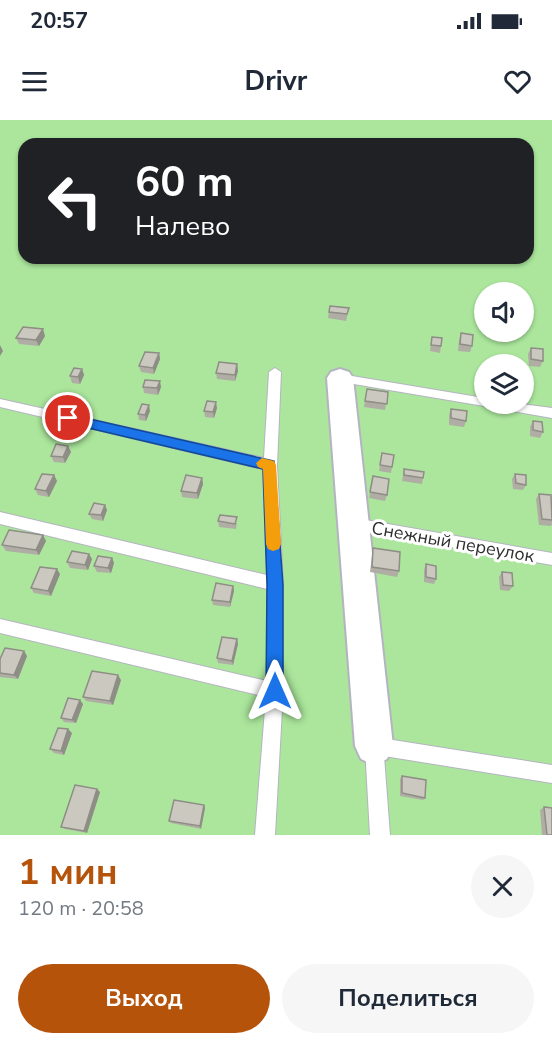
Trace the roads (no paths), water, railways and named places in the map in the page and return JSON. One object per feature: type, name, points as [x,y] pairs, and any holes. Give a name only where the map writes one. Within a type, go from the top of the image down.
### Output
[{"type":"street","points":[[340,378],[374,746]]},
{"type":"lane","points":[[265,835],[275,691],[275,585],[270,465],[275,372]]},
{"type":"lane","points":[[340,378],[474,400]]},
{"type":"lane","points":[[0,403],[270,465]]},
{"type":"lane","points":[[534,410],[552,413]]},
{"type":"lane","points":[[0,518],[275,585]]},
{"type":"lane","name":"Снежный переулок","points":[[354,524],[552,559]]},
{"type":"lane","points":[[0,626],[275,691]]},
{"type":"lane","points":[[380,835],[374,746],[552,774]]}]
